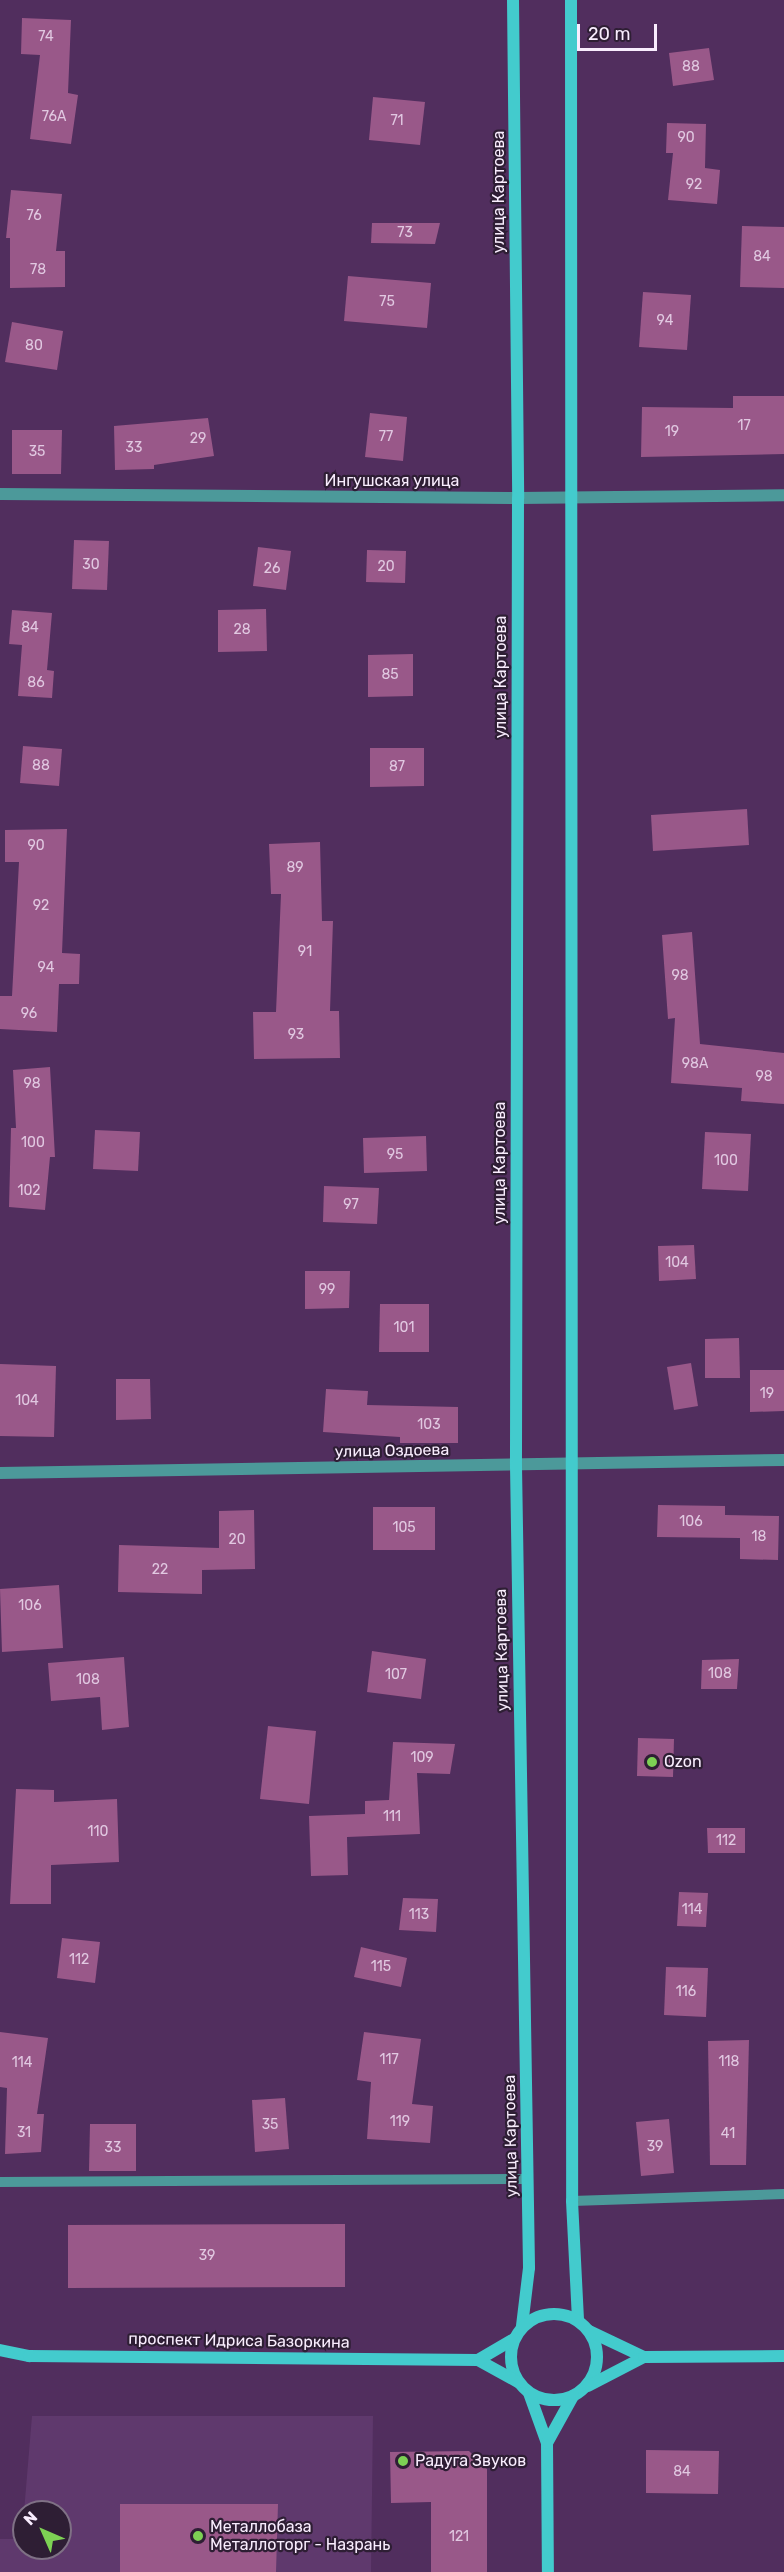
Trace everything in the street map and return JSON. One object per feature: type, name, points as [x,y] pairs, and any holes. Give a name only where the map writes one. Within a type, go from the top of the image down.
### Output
[{"type":"main road","name":"улица Картоева","points":[[513,0],[518,498],[516,1466],[529,2268],[522,2326]]},
{"type":"main road","points":[[571,0],[574,1463],[572,2201],[578,2320]]},
{"type":"main road","points":[[573,2396],[543,2400],[529,2393],[518,2382],[512,2369],[514,2339],[522,2326],[549,2313],[578,2320],[589,2331],[644,2357],[784,2356]]},
{"type":"main road","points":[[585,2387],[597,2360],[589,2331]]},
{"type":"main road","points":[[478,2360],[514,2339]]},
{"type":"main road","name":"проспект Идриса Базоркина","points":[[0,2350],[29,2356],[478,2360],[518,2382]]},
{"type":"main road","points":[[547,2442],[573,2396],[585,2387],[644,2357]]},
{"type":"main road","points":[[529,2393],[547,2442],[548,2572]]},
{"type":"street","name":"Ингушская улица","points":[[0,494],[518,498],[784,495]]},
{"type":"street","name":"улица Оздоева","points":[[0,1473],[784,1461]]},
{"type":"lane","points":[[0,2182],[528,2179]]},
{"type":"lane","points":[[572,2201],[784,2194]]},
{"type":"shaded area","points":[[32,2416],[373,2416],[371,2572],[0,2572],[0,2539],[12,2539],[12,2560],[72,2560],[72,2500],[25,2500]]},
{"type":"building","points":[[22,18],[71,20],[68,93],[78,95],[71,144],[30,139],[40,55],[21,54]]},
{"type":"building","points":[[709,48],[714,80],[673,86],[669,53]]},
{"type":"building","points":[[373,97],[425,102],[420,145],[369,140]]},
{"type":"building","points":[[667,123],[706,124],[705,168],[720,170],[717,204],[668,200],[673,153],[666,153]]},
{"type":"building","points":[[11,190],[62,194],[56,251],[65,251],[65,287],[10,288],[10,238],[6,238]]},
{"type":"building","points":[[372,223],[440,223],[435,244],[371,243]]},
{"type":"building","points":[[742,226],[784,227],[784,288],[740,287]]},
{"type":"building","points":[[348,276],[431,283],[427,328],[344,321]]},
{"type":"building","points":[[643,292],[691,295],[687,350],[639,347]]},
{"type":"building","points":[[12,322],[63,331],[57,370],[5,362]]},
{"type":"building","points":[[733,396],[784,396],[784,454],[641,457],[642,407],[733,408]]},
{"type":"building","points":[[370,413],[407,417],[403,461],[365,457]]},
{"type":"building","points":[[208,418],[214,456],[154,465],[154,469],[115,470],[114,426]]},
{"type":"building","points":[[12,430],[62,430],[61,474],[12,474]]},
{"type":"building","points":[[74,540],[109,541],[107,590],[72,589]]},
{"type":"building","points":[[258,547],[291,551],[286,590],[253,586]]},
{"type":"building","points":[[367,550],[406,551],[405,583],[366,582]]},
{"type":"building","points":[[266,609],[267,651],[218,652],[218,610]]},
{"type":"building","points":[[12,610],[52,613],[47,670],[54,671],[52,698],[18,696],[22,645],[9,644]]},
{"type":"building","points":[[413,654],[413,696],[368,697],[368,655]]},
{"type":"building","points":[[23,746],[62,749],[59,786],[20,783]]},
{"type":"building","points":[[370,748],[424,748],[424,786],[370,787]]},
{"type":"building","points":[[747,809],[749,845],[653,851],[651,815]]},
{"type":"building","points":[[67,829],[62,953],[80,954],[79,984],[59,984],[57,1032],[0,1029],[0,996],[12,996],[19,862],[5,862],[5,830]]},
{"type":"building","points":[[320,842],[322,921],[333,921],[330,1011],[339,1011],[340,1058],[254,1059],[253,1012],[276,1012],[281,894],[271,894],[269,844]]},
{"type":"building","points":[[692,932],[700,1044],[784,1053],[784,1104],[741,1101],[742,1088],[671,1083],[675,1018],[668,1019],[662,935]]},
{"type":"building","points":[[50,1067],[55,1157],[50,1157],[45,1210],[9,1207],[11,1128],[16,1128],[13,1070]]},
{"type":"building","points":[[95,1130],[140,1132],[138,1171],[93,1169]]},
{"type":"building","points":[[705,1132],[751,1134],[748,1191],[702,1189]]},
{"type":"building","points":[[426,1136],[427,1171],[364,1173],[363,1138]]},
{"type":"building","points":[[324,1186],[379,1188],[377,1224],[323,1222]]},
{"type":"building","points":[[694,1245],[696,1279],[659,1281],[658,1246]]},
{"type":"building","points":[[305,1271],[350,1271],[349,1308],[305,1309]]},
{"type":"building","points":[[380,1304],[429,1304],[429,1352],[379,1352]]},
{"type":"building","points":[[739,1338],[740,1378],[705,1378],[705,1339]]},
{"type":"building","points":[[691,1363],[698,1406],[674,1410],[667,1367]]},
{"type":"building","points":[[0,1364],[56,1366],[54,1437],[0,1436]]},
{"type":"building","points":[[750,1370],[784,1370],[784,1411],[750,1412]]},
{"type":"building","points":[[116,1379],[150,1379],[151,1419],[116,1420]]},
{"type":"building","points":[[326,1389],[368,1391],[367,1405],[458,1407],[458,1443],[400,1443],[400,1437],[323,1432]]},
{"type":"building","points":[[658,1505],[725,1506],[725,1515],[779,1516],[778,1560],[740,1559],[740,1538],[657,1537]]},
{"type":"building","points":[[373,1507],[435,1507],[435,1550],[373,1550]]},
{"type":"building","points":[[254,1510],[255,1569],[202,1570],[202,1594],[118,1592],[119,1545],[219,1548],[219,1511]]},
{"type":"building","points":[[59,1585],[63,1648],[2,1652],[0,1589]]},
{"type":"building","points":[[372,1651],[426,1659],[421,1699],[367,1692]]},
{"type":"building","points":[[124,1657],[129,1727],[102,1730],[100,1697],[51,1701],[48,1663]]},
{"type":"building","points":[[739,1659],[737,1689],[701,1689],[702,1660]]},
{"type":"building","points":[[268,1726],[316,1731],[309,1804],[260,1799]]},
{"type":"building","points":[[638,1738],[674,1739],[673,1777],[637,1776]]},
{"type":"building","points":[[393,1742],[455,1744],[450,1774],[417,1773],[420,1834],[347,1837],[348,1875],[311,1876],[309,1816],[365,1814],[365,1801],[389,1800]]},
{"type":"building","points":[[16,1789],[54,1790],[54,1802],[117,1799],[119,1862],[51,1865],[51,1904],[10,1904]]},
{"type":"building","points":[[707,1828],[745,1828],[745,1853],[708,1853]]},
{"type":"building","points":[[679,1892],[708,1893],[706,1927],[677,1926]]},
{"type":"building","points":[[403,1898],[438,1899],[436,1932],[399,1930]]},
{"type":"building","points":[[62,1938],[100,1942],[95,1983],[57,1978]]},
{"type":"building","points":[[361,1947],[407,1958],[401,1987],[354,1977]]},
{"type":"building","points":[[666,1967],[708,1968],[706,2017],[664,2015]]},
{"type":"building","points":[[0,2032],[48,2038],[37,2114],[44,2114],[41,2152],[5,2154],[7,2088],[0,2087]]},
{"type":"building","points":[[364,2032],[421,2039],[412,2104],[433,2106],[430,2143],[367,2139],[371,2082],[357,2080]]},
{"type":"building","points":[[749,2040],[746,2165],[710,2165],[708,2041]]},
{"type":"building","points":[[285,2098],[289,2149],[255,2152],[252,2100]]},
{"type":"building","points":[[669,2119],[674,2173],[641,2176],[636,2122]]},
{"type":"building","points":[[90,2124],[136,2124],[136,2171],[89,2171]]},
{"type":"building","points":[[345,2224],[345,2287],[68,2288],[68,2225]]},
{"type":"building","points":[[646,2450],[719,2451],[718,2494],[646,2493]]},
{"type":"building","points":[[469,2451],[487,2469],[487,2572],[431,2572],[431,2502],[391,2503],[390,2452]]},
{"type":"building","name":"Металлобаза Металлоторг - Назрань","points":[[120,2504],[278,2504],[276,2572],[120,2572]]},
{"type":"place","name":"Ozon","points":[[652,1762]]},
{"type":"place","name":"Радуга Звуков","points":[[403,2461]]},
{"type":"place","name":"Металлобаза Металлоторг - Назрань","points":[[198,2536]]}]
